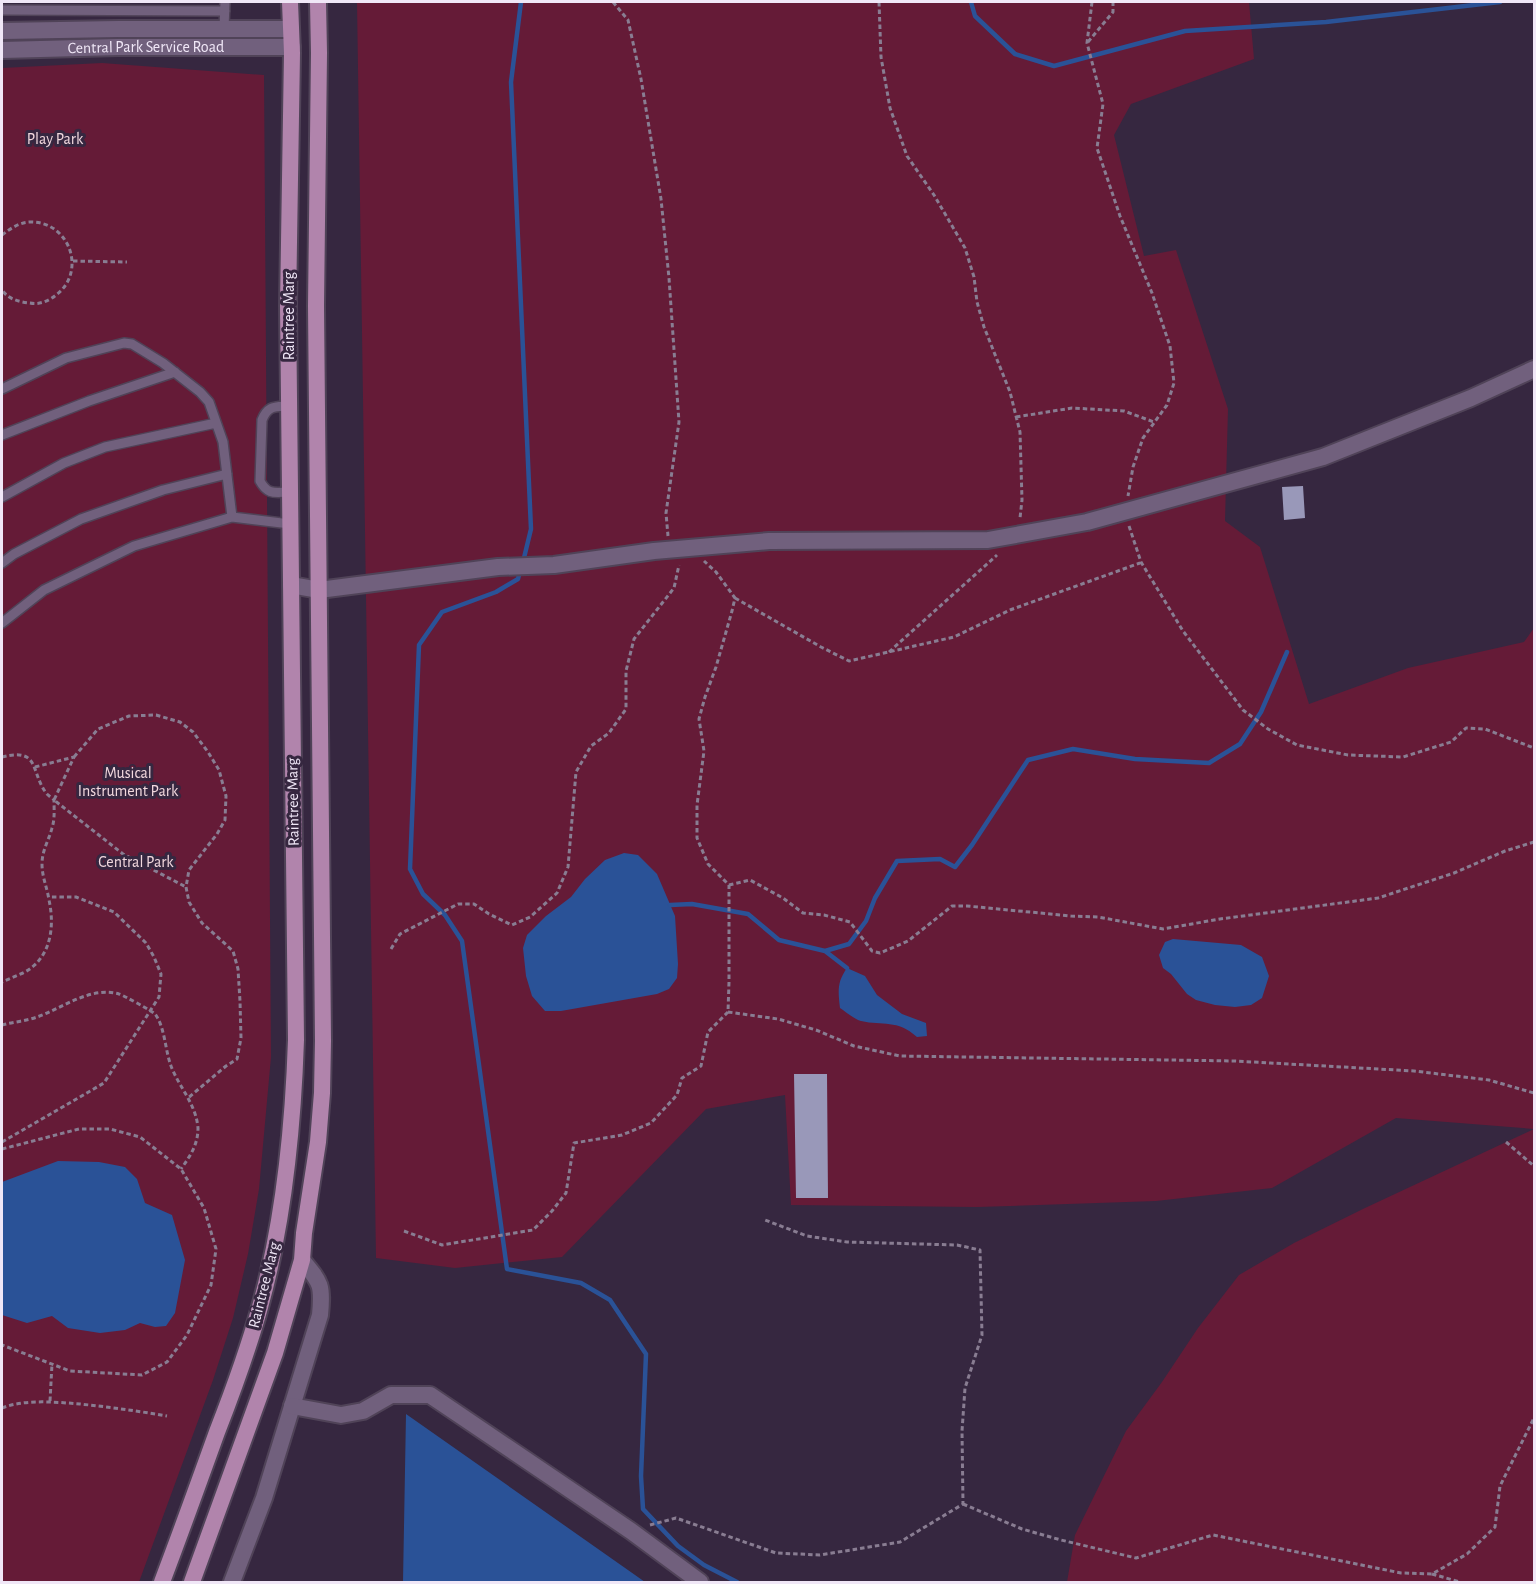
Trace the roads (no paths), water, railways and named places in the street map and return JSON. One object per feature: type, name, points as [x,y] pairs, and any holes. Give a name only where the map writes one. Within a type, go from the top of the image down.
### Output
[{"type":"main road","name":"Raintree Marg","points":[[162,1582],[236,1383],[261,1304],[277,1228],[291,1139],[296,1041],[288,306],[290,2]]},
{"type":"main road","name":"Raintree Marg","points":[[192,1582],[276,1353],[302,1260],[318,1142],[323,1041],[316,306],[320,53],[318,2]]},
{"type":"street","name":"Central Park Service Road","points":[[2,31],[291,29]]},
{"type":"street","name":"Central Park Service Road","points":[[2,50],[291,47]]},
{"type":"street","points":[[291,585],[319,590],[498,567],[554,565],[669,550],[769,541],[988,540],[1018,535],[1086,522],[1323,457],[1471,398],[1534,369]]},
{"type":"street","points":[[232,1582],[264,1498],[320,1315],[322,1292],[317,1278],[302,1260]]},
{"type":"street","points":[[292,1406],[341,1415],[363,1411],[390,1395],[430,1395],[631,1531],[700,1582]]},
{"type":"lane","points":[[2,10],[225,6],[224,29]]},
{"type":"lane","points":[[70,29],[71,9]]},
{"type":"lane","points":[[2,389],[66,358],[124,343],[132,344],[175,372],[209,402],[223,442],[232,516]]},
{"type":"lane","points":[[2,435],[89,401],[175,372]]},
{"type":"lane","points":[[289,406],[274,407],[265,412],[262,420],[260,481],[264,489],[271,492],[290,492]]},
{"type":"lane","points":[[2,497],[64,463],[105,447],[216,423]]},
{"type":"lane","points":[[2,563],[14,554],[81,519],[163,490],[227,474]]},
{"type":"lane","points":[[2,623],[44,590],[135,546],[232,516],[290,524]]},
{"type":"water","points":[[624,853],[638,855],[657,874],[675,916],[677,978],[669,989],[657,994],[561,1011],[545,1011],[532,996],[526,976],[523,948],[527,935],[546,916],[571,897],[585,879],[605,860]]},
{"type":"water","points":[[1173,939],[1241,945],[1262,957],[1269,976],[1262,998],[1251,1005],[1235,1007],[1196,1000],[1187,994],[1171,974],[1163,968],[1159,955],[1165,942]]},
{"type":"water","points":[[847,968],[865,976],[877,995],[902,1014],[926,1023],[927,1036],[917,1037],[896,1025],[861,1021],[840,1008],[839,987]]},
{"type":"water","points":[[58,1161],[99,1162],[125,1167],[137,1179],[145,1203],[172,1215],[185,1260],[175,1313],[166,1326],[155,1327],[140,1323],[125,1330],[100,1333],[68,1328],[52,1316],[27,1323],[2,1315],[2,1182]]},
{"type":"water","points":[[406,1414],[645,1582],[403,1582]]},
{"type":"waterway","points":[[521,2],[511,82],[531,529],[523,562]]},
{"type":"waterway","points":[[971,2],[975,16],[1015,54],[1054,66],[1185,31],[1326,22],[1500,2]]},
{"type":"waterway","points":[[520,571],[518,579],[496,592],[442,612],[419,645],[410,869],[423,894],[445,915],[462,941],[507,1269],[581,1283],[610,1300],[646,1354],[641,1476],[643,1509],[678,1546],[704,1565],[737,1582]]},
{"type":"waterway","points":[[847,968],[825,951],[849,944],[866,921],[875,898],[897,861],[940,859],[955,867],[1028,760],[1073,749],[1135,759],[1209,763],[1240,744],[1261,712],[1287,652]]},
{"type":"waterway","points":[[670,905],[692,904],[748,914],[779,940],[825,951]]},
{"type":"park label","name":"Play Park","points":[[55,139]]},
{"type":"park label","name":"Musical Instrument Park","points":[[128,782]]},
{"type":"park label","name":"Central Park","points":[[136,862]]}]
